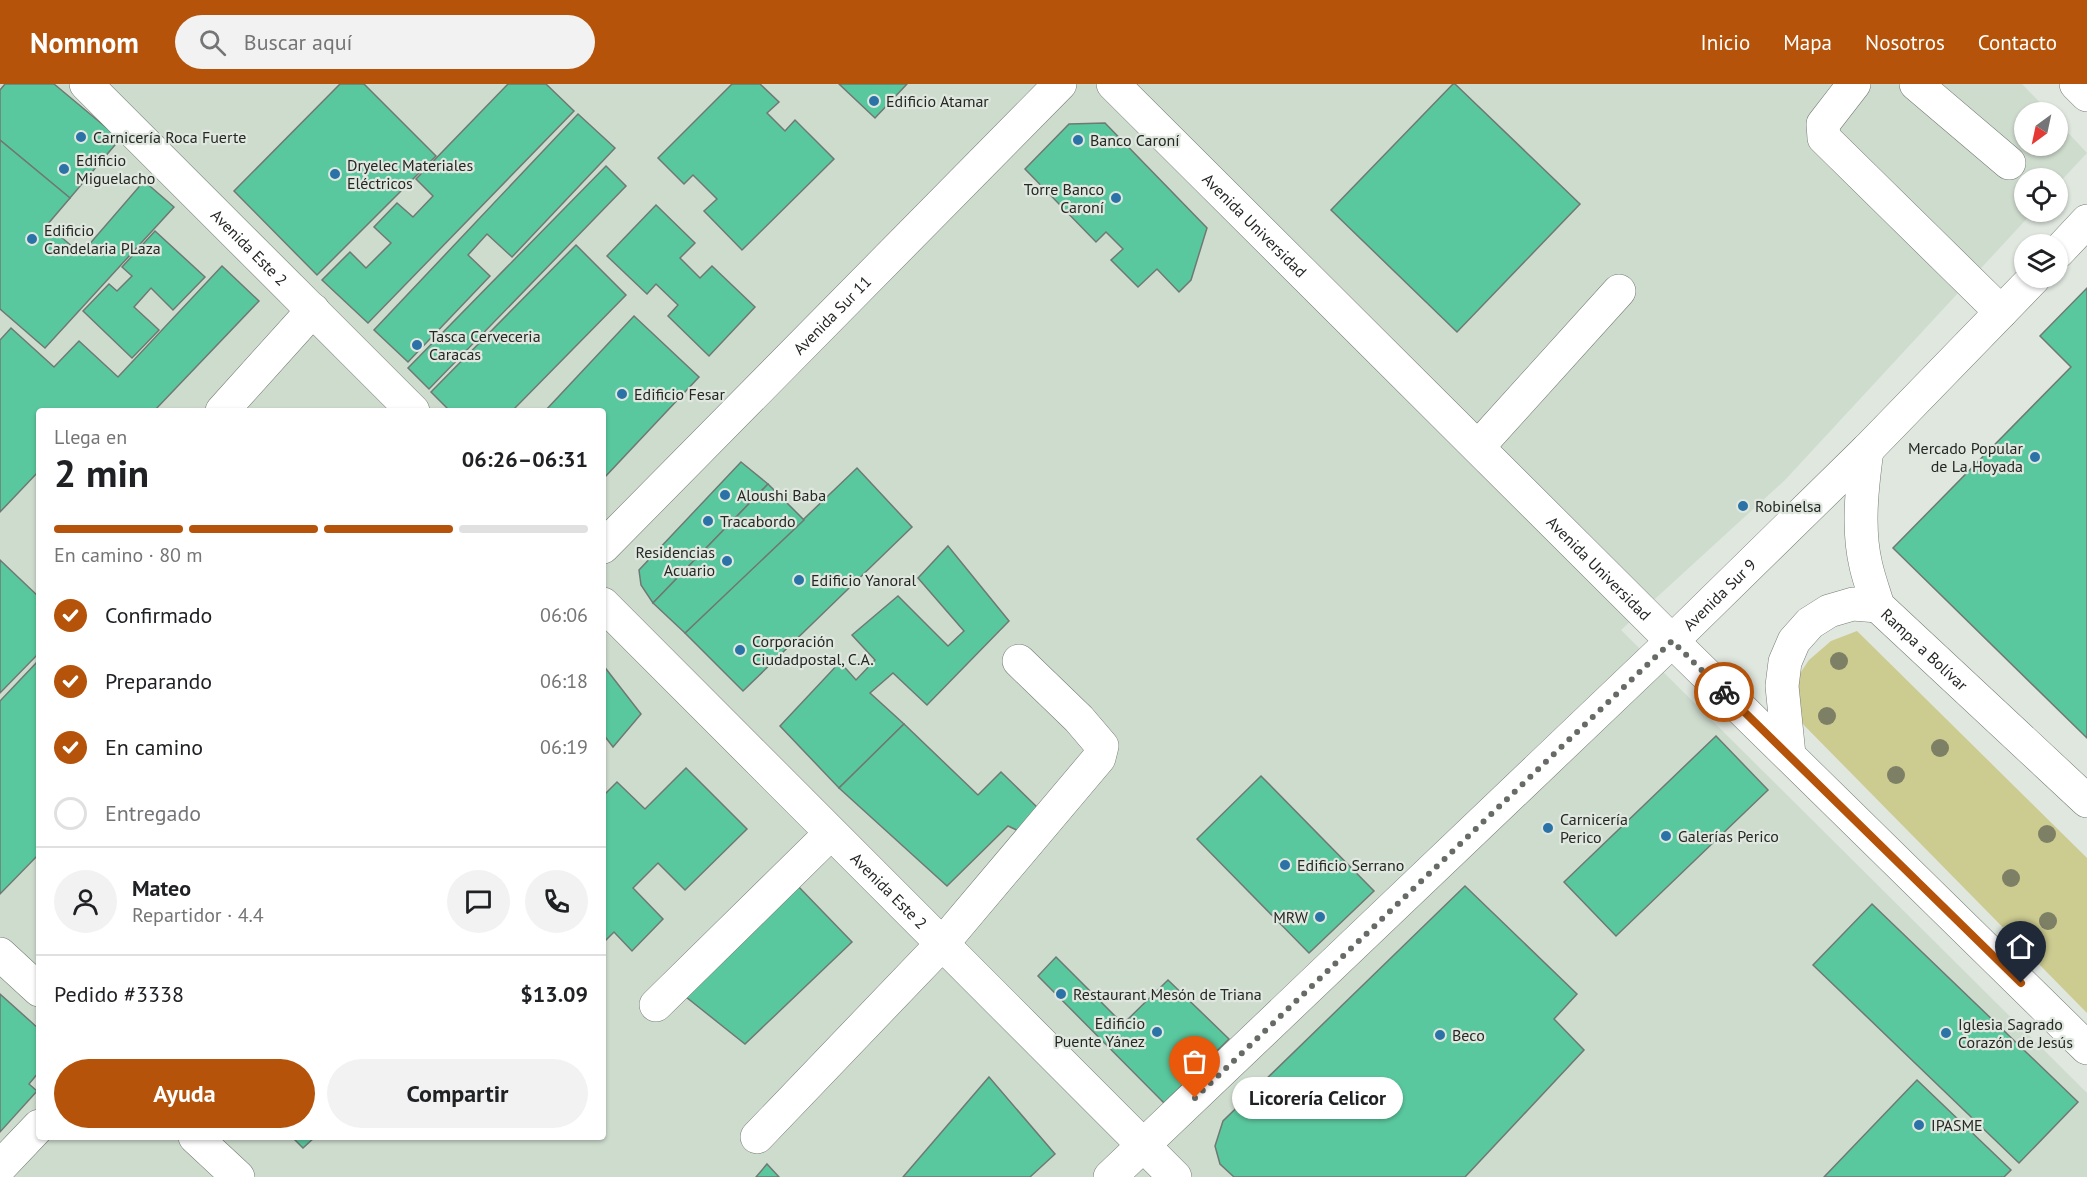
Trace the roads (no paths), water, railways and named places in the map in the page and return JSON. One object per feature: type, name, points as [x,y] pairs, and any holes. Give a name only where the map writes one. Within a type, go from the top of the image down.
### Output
[{"type":"street","name":"Avenida Este 2","points":[[86,84],[410,408]]},
{"type":"street","name":"Avenida Sur 11","points":[[606,544],[1059,84]]},
{"type":"street","name":"Avenida Universidad","points":[[1113,84],[1672,641],[2087,1048]]},
{"type":"street","points":[[1854,84],[1823,124],[1824,138],[2001,312]]},
{"type":"street","points":[[1916,84],[2009,164]]},
{"type":"street","points":[[2076,84],[2087,95]]},
{"type":"street","points":[[2068,241],[2087,221]]},
{"type":"street","name":"Avenida Sur 9","points":[[1110,1177],[1672,641],[1867,450],[2024,288]]},
{"type":"street","points":[[1478,447],[1619,291]]},
{"type":"street","points":[[225,408],[313,310]]},
{"type":"street","name":"Rampa a Bolívar","points":[[1867,450],[1862,486],[1863,544],[1865,565],[1878,606],[2087,801]]},
{"type":"street","points":[[1789,755],[1782,686],[1785,662],[1794,641],[1810,623],[1829,611],[1853,604],[1878,606]]},
{"type":"street","name":"Avenida Este 2","points":[[606,607],[1174,1177]]},
{"type":"street","points":[[757,1137],[942,944],[1099,758],[1102,746],[1079,719],[1019,661]]},
{"type":"street","points":[[657,1005],[831,833]]},
{"type":"street","points":[[0,954],[36,987]]},
{"type":"street","points":[[0,1167],[36,1129]]},
{"type":"street","points":[[198,1140],[238,1177]]},
{"type":"place","name":"Edificio Atamar","points":[[874,101]]},
{"type":"place","name":"Carnicería Roca Fuerte","points":[[81,137]]},
{"type":"place","name":"Banco Caroní","points":[[1078,140]]},
{"type":"place","name":"Edificio Miguelacho","points":[[64,169]]},
{"type":"place","name":"Dryelec Materiales Eléctricos","points":[[335,174]]},
{"type":"place","name":"Torre Banco Caroní","points":[[1116,198]]},
{"type":"place","name":"Edificio Candelaria PLaza","points":[[32,239]]},
{"type":"place","name":"Tasca Cerveceria Caracas","points":[[417,345]]},
{"type":"place","name":"Edificio Fesar","points":[[622,394]]},
{"type":"place","name":"Mercado Popular de La Hoyada","points":[[2035,457]]},
{"type":"place","name":"Aloushi Baba","points":[[725,495]]},
{"type":"place","name":"Robinelsa","points":[[1743,506]]},
{"type":"place","name":"Tracabordo","points":[[708,521]]},
{"type":"place","name":"Residencias Acuario","points":[[727,561]]},
{"type":"place","name":"Edificio Yanoral","points":[[799,580]]},
{"type":"place","name":"Corporación Ciudadpostal, C.A.","points":[[740,650]]},
{"type":"place","name":"Carnicería Perico","points":[[1548,828]]},
{"type":"place","name":"Galerías Perico","points":[[1666,836]]},
{"type":"place","name":"Edificio Serrano","points":[[1285,865]]},
{"type":"place","name":"MRW","points":[[1320,917]]},
{"type":"place","name":"Restaurant Mesón de Triana","points":[[1061,994]]},
{"type":"place","name":"Edificio Puente Yánez","points":[[1157,1032]]},
{"type":"place","name":"Iglesia Sagrado Corazón de Jesús","points":[[1946,1033]]},
{"type":"place","name":"Beco","points":[[1440,1035]]},
{"type":"place","name":"Licorería Celicor","points":[[1195,1098]]},
{"type":"place","name":"IPASME","points":[[1919,1125]]}]
